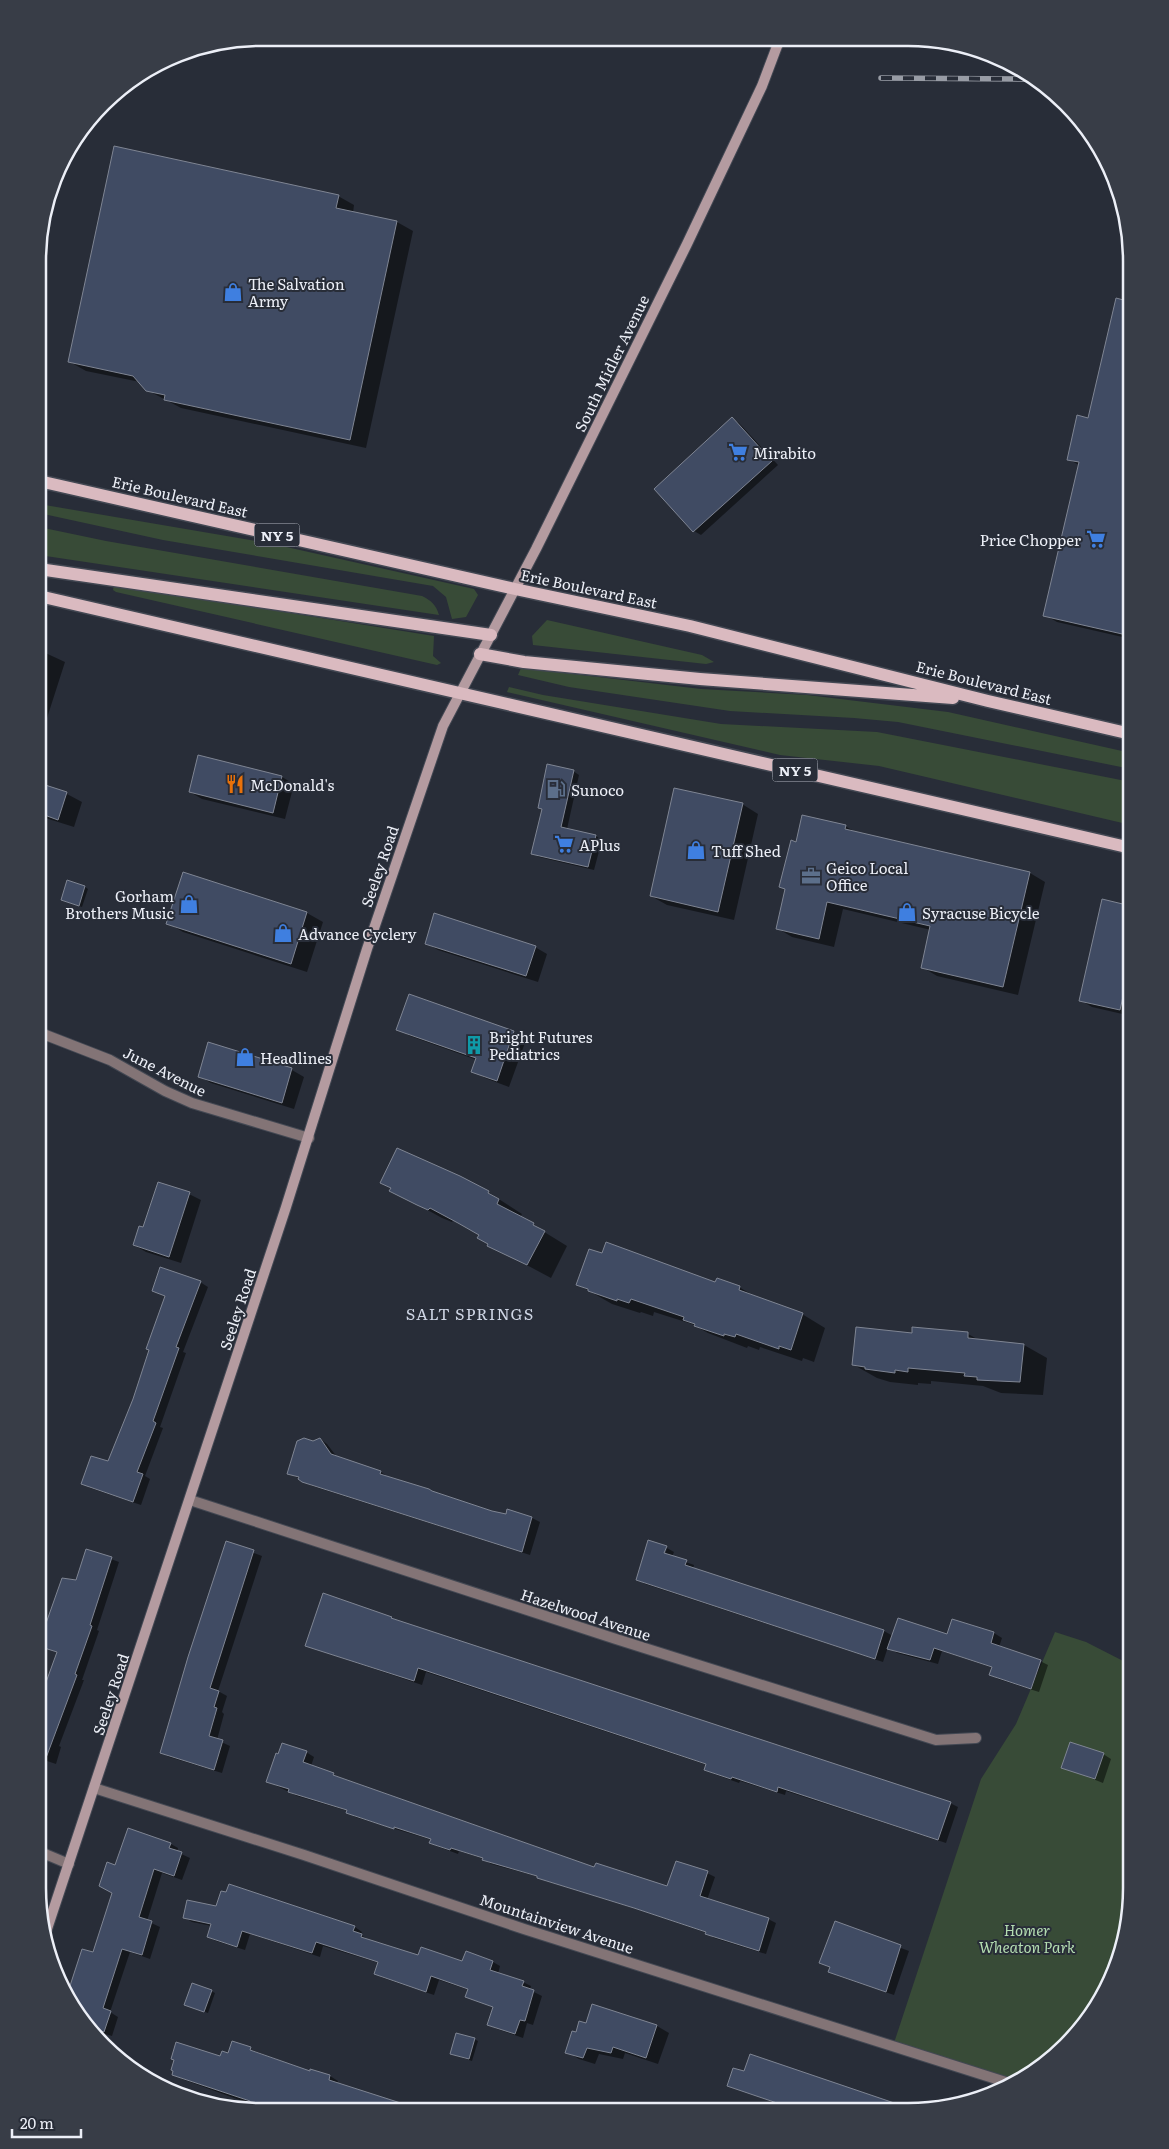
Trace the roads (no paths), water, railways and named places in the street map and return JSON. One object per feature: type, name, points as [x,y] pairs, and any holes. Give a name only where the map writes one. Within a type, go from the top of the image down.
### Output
[{"type":"main road","name":"Erie Boulevard East","points":[[46,483],[515,589],[690,626],[1123,732]]},
{"type":"main road","points":[[46,570],[490,635]]},
{"type":"main road","name":"NY 5","points":[[46,598],[1123,846]]},
{"type":"main road","points":[[480,654],[524,662],[680,677],[988,700]]},
{"type":"street","name":"South Midler Avenue","points":[[459,694],[515,589],[691,236],[762,86],[777,46]]},
{"type":"street","name":"Seeley Road","points":[[49,1923],[309,1138],[367,949],[443,726],[459,694]]},
{"type":"street","name":"June Avenue","points":[[46,1035],[110,1060],[165,1091],[192,1103],[309,1138]]},
{"type":"street","name":"Hazelwood Avenue","points":[[190,1500],[616,1639],[936,1740],[976,1738]]},
{"type":"street","name":"Mountainview Avenue","points":[[94,1788],[304,1854],[524,1929],[1003,2081]]},
{"type":"street","points":[[46,1855],[69,1864]]},
{"type":"railway","points":[[881,78],[1021,79]]},
{"type":"place","name":"The Salvation Army","points":[[233,292]]},
{"type":"place","name":"Mirabito","points":[[738,452]]},
{"type":"place","name":"Price Chopper","points":[[1096,539]]},
{"type":"place","name":"McDonald's","points":[[235,784]]},
{"type":"place","name":"Sunoco","points":[[556,789]]},
{"type":"place","name":"APlus","points":[[564,844]]},
{"type":"place","name":"Tuff Shed","points":[[696,850]]},
{"type":"place","name":"Geico Local Office","points":[[811,876]]},
{"type":"place","name":"Gorham Brothers Music","points":[[189,904]]},
{"type":"place","name":"Syracuse Bicycle","points":[[907,912]]},
{"type":"place","name":"Advance Cyclery","points":[[283,933]]},
{"type":"place","name":"Bright Futures Pediatrics","points":[[474,1045]]},
{"type":"place","name":"Headlines","points":[[245,1057]]},
{"type":"district","name":"SALT SPRINGS","points":[[470,1313]]},
{"type":"park label","name":"Homer Wheaton Park","points":[[1027,1938]]}]
